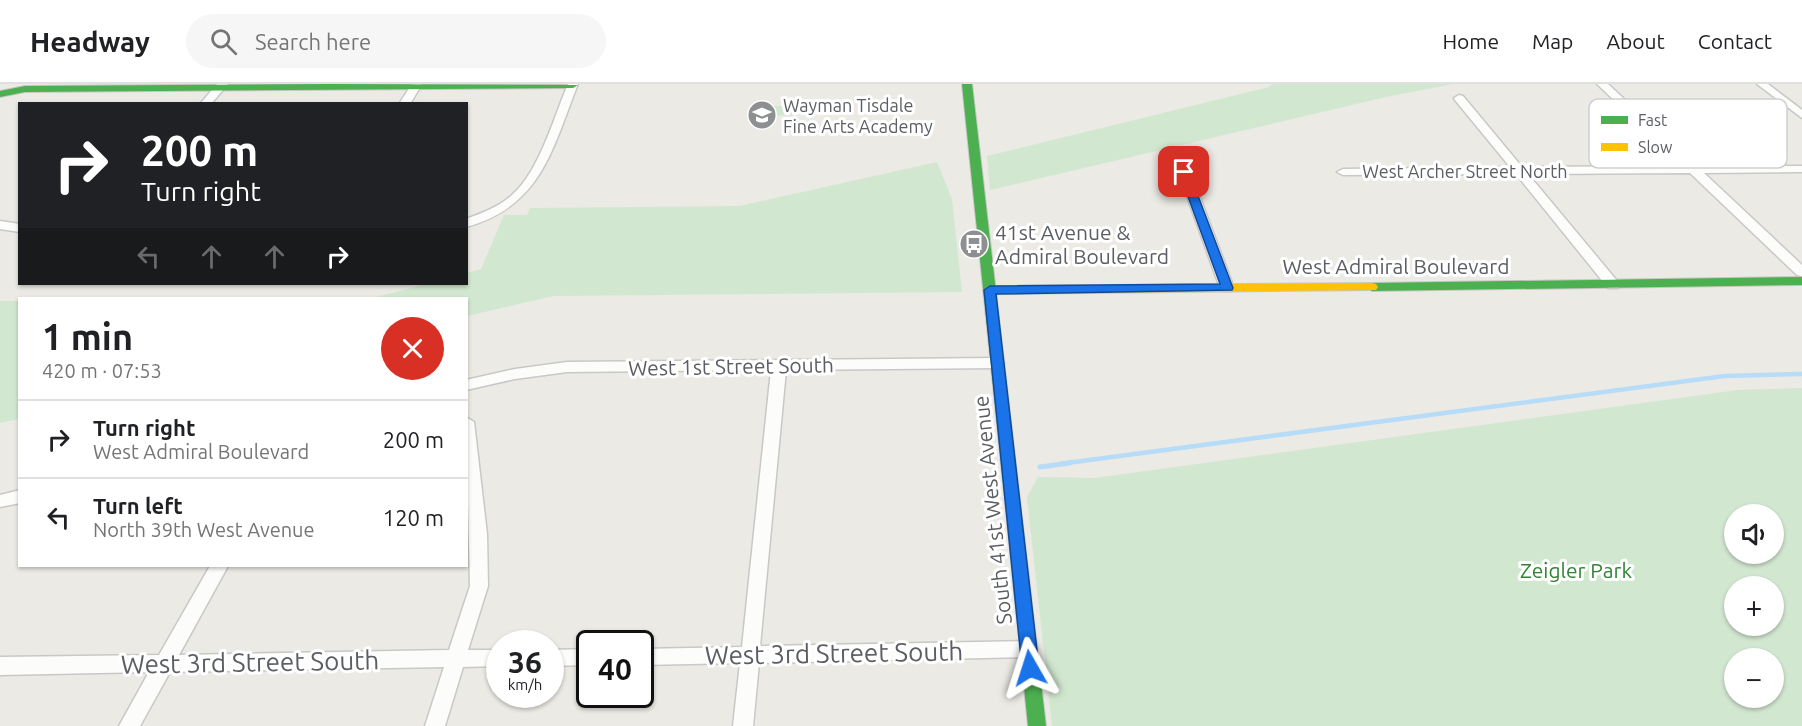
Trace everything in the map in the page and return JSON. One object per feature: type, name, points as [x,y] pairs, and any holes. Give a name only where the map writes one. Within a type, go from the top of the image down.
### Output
[{"type":"street","points":[[1,93],[25,89],[573,84],[529,183],[508,204],[468,222]]},
{"type":"street","name":"South 41st West Avenue","points":[[967,84],[1037,726]]},
{"type":"street","points":[[1602,84],[1618,99]]},
{"type":"street","points":[[1762,84],[1781,99]]},
{"type":"street","points":[[405,102],[416,85]]},
{"type":"street","points":[[207,102],[222,86]]},
{"type":"street","points":[[1460,98],[1613,285]]},
{"type":"street","points":[[1787,103],[1802,115]]},
{"type":"street","points":[[1176,152],[1227,288]]},
{"type":"street","name":"West Archer Street North","points":[[1343,172],[1802,169]]},
{"type":"street","points":[[1693,170],[1802,272]]},
{"type":"street","points":[[0,225],[18,228]]},
{"type":"street","name":"West Admiral Boulevard","points":[[990,290],[1613,285],[1802,281]]},
{"type":"street","name":"West 1st Street South","points":[[468,385],[515,374],[567,367],[997,363]]},
{"type":"street","points":[[743,726],[779,365]]},
{"type":"street","points":[[435,726],[479,586],[481,561],[468,441]]},
{"type":"street","points":[[0,501],[18,496]]},
{"type":"street","points":[[129,726],[218,567]]},
{"type":"street","name":"West 3rd Street South","points":[[654,657],[1028,649]]},
{"type":"street","name":"West 3rd Street South","points":[[0,666],[486,658]]},
{"type":"green space","points":[[1273,84],[1453,84],[1386,97],[990,190],[987,156],[1269,87]]},
{"type":"green space","points":[[752,106],[793,106],[792,115],[750,116]]},
{"type":"green space","points":[[937,162],[952,199],[962,292],[554,296],[468,316],[468,297],[376,297],[423,285],[468,285],[468,273],[481,269],[504,215],[527,215],[530,208],[739,206]]},
{"type":"green space","points":[[0,301],[18,301],[18,419],[0,423]]},
{"type":"green space","name":"Zeigler Park","points":[[1802,388],[1802,726],[1052,726],[1027,497],[1038,477],[1094,478],[1738,390]]},
{"type":"waterway","points":[[1059,464],[1725,376],[1802,374]]},
{"type":"waterway","points":[[1040,467],[1070,463]]},
{"type":"traffic: fast","points":[[967,84],[1037,726]]},
{"type":"traffic: fast","points":[[0,94],[25,89],[573,85]]},
{"type":"traffic: fast","points":[[1372,287],[1802,281]]},
{"type":"traffic: slow","points":[[989,290],[1372,287]]},
{"type":"place","name":"Wayman Tisdale Fine Arts Academy","points":[[762,115]]},
{"type":"place","name":"41st Avenue & Admiral Boulevard","points":[[974,244]]},
{"type":"route","points":[[1030,668],[990,290],[1227,288],[1184,172]]}]
